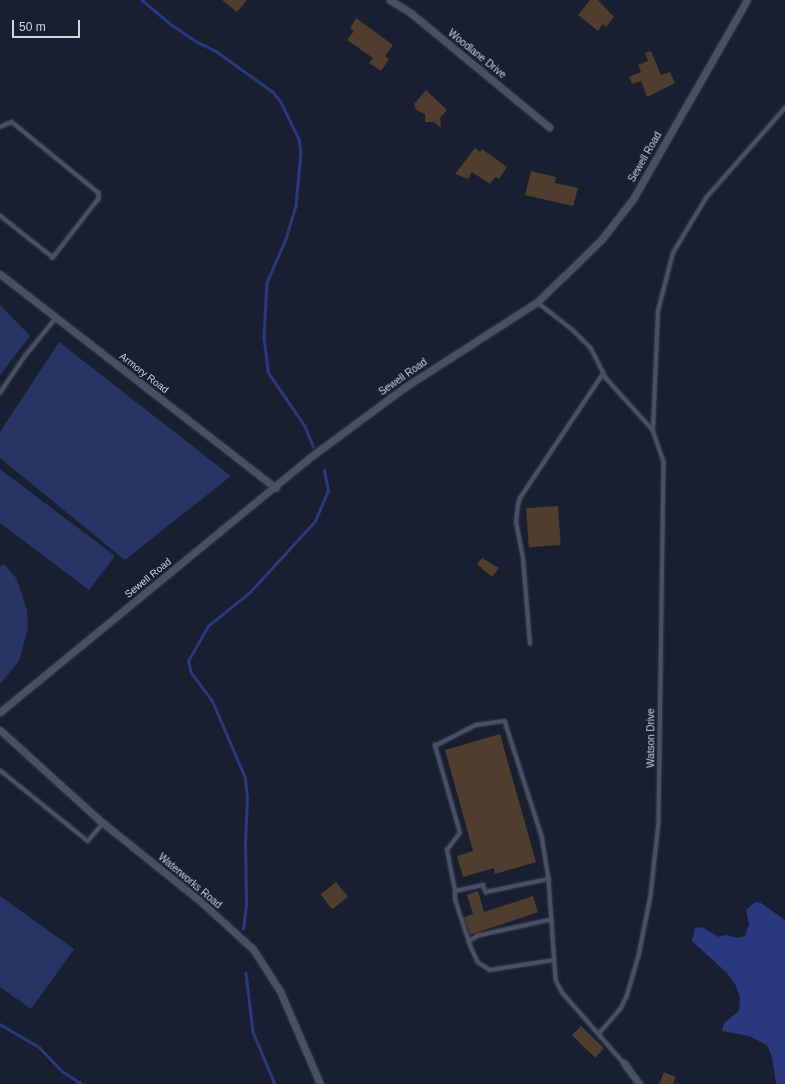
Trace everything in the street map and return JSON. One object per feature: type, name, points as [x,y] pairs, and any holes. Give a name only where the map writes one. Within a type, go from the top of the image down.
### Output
[{"type":"street","name":"Woodlane Drive","points":[[390,0],[412,14],[550,127]]},
{"type":"street","name":"Sewell Road","points":[[0,712],[276,488],[310,458],[405,387],[537,302],[601,240],[632,199],[747,0]]},
{"type":"street","name":"Armory Road","points":[[0,274],[276,488]]},
{"type":"street","name":"Waterworks Road","points":[[0,730],[103,823],[199,900],[253,949],[280,991],[320,1084]]},
{"type":"street","points":[[624,1063],[638,1084]]},
{"type":"lane","points":[[653,430],[658,311],[673,253],[706,198],[785,108]]},
{"type":"lane","points":[[0,127],[12,122],[99,193],[99,199],[53,258],[0,216]]},
{"type":"lane","points":[[537,302],[580,336],[596,355],[603,374],[653,430]]},
{"type":"lane","points":[[0,393],[25,356],[56,318]]},
{"type":"lane","points":[[530,644],[523,558],[516,523],[518,505],[520,498],[603,374]]},
{"type":"lane","name":"Watson Drive","points":[[599,1034],[621,1009],[632,983],[651,896],[659,823],[664,462],[653,430]]},
{"type":"lane","points":[[554,960],[490,970],[478,962],[469,942],[455,900],[455,891],[447,850],[460,833],[435,746],[476,725],[505,721],[542,836],[548,879],[556,980],[562,992],[624,1063]]},
{"type":"lane","points":[[0,770],[88,841],[103,823]]},
{"type":"lane","points":[[455,891],[483,885],[486,892],[548,879]]},
{"type":"lane","points":[[469,942],[478,936],[551,920]]},
{"type":"shaded area","points":[[0,305],[30,336],[0,375]]},
{"type":"shaded area","points":[[59,342],[231,476],[125,560],[0,458],[0,432]]},
{"type":"shaded area","points":[[0,469],[115,556],[89,590],[0,523]]},
{"type":"shaded area","points":[[4,564],[16,578],[22,594],[27,611],[28,628],[19,661],[0,684],[0,567]]},
{"type":"shaded area","points":[[0,896],[74,949],[31,1009],[0,987]]},
{"type":"shaded area","points":[[755,902],[761,903],[785,920],[785,1084],[776,1084],[772,1057],[767,1045],[749,1036],[722,1031],[724,1023],[739,1011],[740,997],[735,984],[727,973],[692,941],[695,928],[702,927],[719,937],[725,935],[738,938],[745,936],[749,924],[746,910]]},
{"type":"building","points":[[222,0],[247,0],[237,12]]},
{"type":"building","points":[[590,0],[598,0],[614,17],[606,27],[603,24],[598,31],[578,15]]},
{"type":"building","points":[[356,18],[393,45],[385,56],[389,59],[381,71],[369,63],[373,58],[347,40],[354,31],[350,28]]},
{"type":"building","points":[[651,51],[661,75],[670,72],[675,83],[647,97],[641,81],[632,84],[629,77],[641,72],[638,65],[648,61],[645,53]]},
{"type":"building","points":[[426,90],[447,110],[440,118],[441,128],[434,122],[425,122],[425,114],[416,110],[414,104]]},
{"type":"building","points":[[475,148],[480,152],[482,149],[507,167],[499,179],[495,177],[490,184],[472,172],[468,179],[455,174]]},
{"type":"building","points":[[531,171],[556,177],[555,183],[578,188],[573,206],[525,195]]},
{"type":"building","points":[[558,506],[561,545],[529,547],[526,508]]},
{"type":"building","points":[[482,558],[499,568],[492,577],[477,564]]},
{"type":"building","points":[[500,734],[536,862],[495,874],[494,868],[463,877],[457,856],[473,851],[445,750]]},
{"type":"building","points":[[336,882],[348,897],[332,909],[320,895]]},
{"type":"building","points":[[478,891],[484,912],[533,896],[538,912],[470,935],[464,917],[473,914],[467,895]]},
{"type":"building","points":[[581,1026],[604,1048],[595,1058],[572,1035]]},
{"type":"building","points":[[664,1072],[676,1077],[673,1084],[659,1084]]},
{"type":"waterway","points":[[142,0],[169,23],[197,42],[216,51],[273,92],[281,102],[299,139],[301,153],[296,206],[286,239],[267,283],[264,337],[268,372],[305,426],[313,446]]},
{"type":"waterway","points":[[243,929],[246,903],[245,842],[247,798],[245,778],[212,701],[191,673],[188,661],[208,626],[250,592],[315,521],[328,491],[324,470]]},
{"type":"waterway","points":[[246,973],[253,1032],[275,1084]]},
{"type":"waterway","points":[[0,1024],[39,1047],[62,1071],[82,1084]]}]
